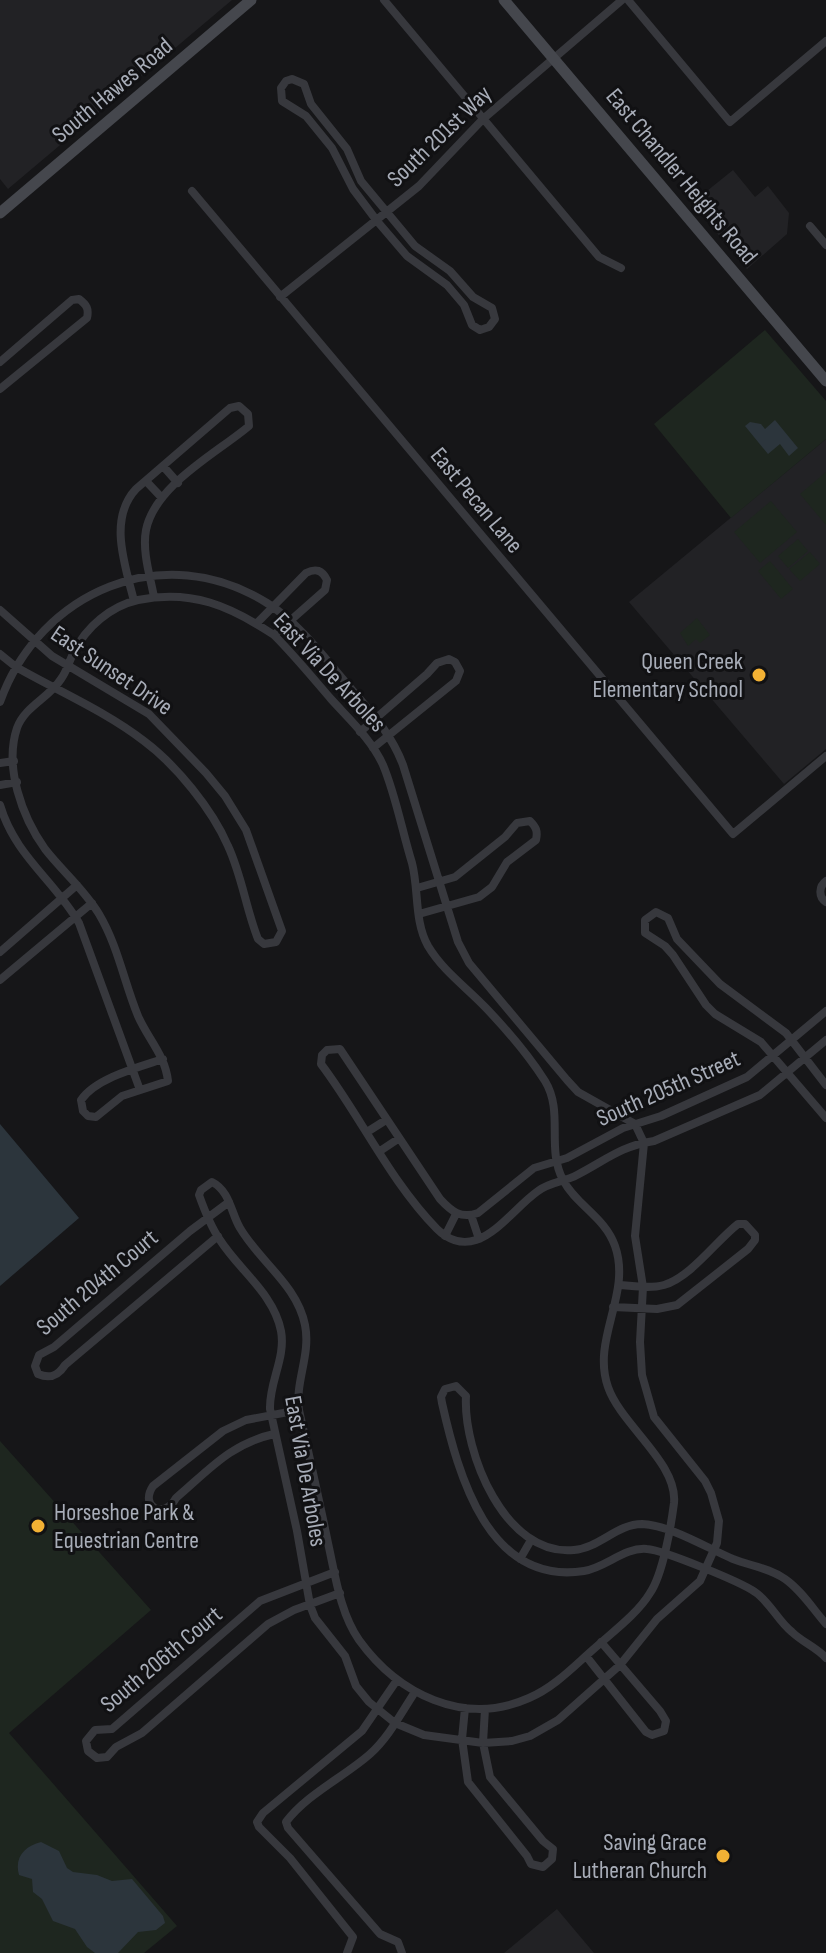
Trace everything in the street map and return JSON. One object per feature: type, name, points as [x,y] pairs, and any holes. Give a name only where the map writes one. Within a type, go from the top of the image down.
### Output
[{"type":"main road","name":"South Hawes Road","points":[[0,213],[251,0]]},
{"type":"main road","name":"East Chandler Heights Road","points":[[504,0],[826,381]]},
{"type":"street","points":[[384,0],[599,257],[621,268]]},
{"type":"street","points":[[625,0],[730,122],[826,41]]},
{"type":"street","name":"South 201st Way","points":[[280,297],[419,186],[483,119],[625,0]]},
{"type":"street","points":[[296,79],[304,84],[311,104],[321,116],[347,149],[361,181],[415,246],[440,263],[473,297],[492,308],[496,317],[492,325],[480,330],[472,325],[464,305],[434,273],[407,256],[377,221],[352,186],[336,154],[303,113],[282,101],[281,88],[286,81],[296,79]]},
{"type":"street","points":[[312,124],[321,116]]},
{"type":"street","points":[[352,186],[361,181]]},
{"type":"street","name":"East Pecan Lane","points":[[192,191],[733,834],[826,756]]},
{"type":"street","points":[[810,226],[826,245]]},
{"type":"street","points":[[434,273],[440,263]]},
{"type":"street","points":[[0,362],[72,300],[79,299],[86,305],[89,310],[87,318],[81,324],[2,384]]},
{"type":"street","points":[[134,601],[120,524],[129,496],[230,408],[239,406],[244,409],[249,426],[162,498],[146,530],[154,597]]},
{"type":"street","points":[[163,466],[178,483]]},
{"type":"street","points":[[146,481],[162,498]]},
{"type":"street","points":[[257,623],[306,573],[319,570],[327,580],[325,590],[274,635]]},
{"type":"street","name":"East Via De Arboles","points":[[0,702],[32,641],[52,621],[80,600],[129,581],[150,577],[202,578],[230,586],[271,606],[290,620],[389,734],[403,765],[458,942],[469,963],[578,1092],[635,1124]]},
{"type":"street","name":"East Via De Arboles","points":[[140,1090],[168,1081],[163,1059],[139,1017],[113,942],[92,903],[36,835],[22,804],[14,743],[25,714],[54,688],[80,641],[99,619],[134,601],[154,597],[206,601],[224,606],[274,635],[373,748],[389,783],[417,888],[423,936],[458,984],[488,1010],[546,1083],[556,1118],[556,1160],[563,1180],[608,1231],[618,1256],[619,1285],[604,1342],[606,1381],[616,1406],[660,1463],[673,1487],[675,1498],[649,1595],[586,1656],[542,1692],[512,1704],[485,1709],[465,1708],[438,1703],[397,1680],[356,1636],[340,1593],[299,1410],[297,1386],[307,1343],[301,1310],[280,1277],[244,1234],[229,1202],[218,1185],[212,1182],[199,1195],[209,1217],[218,1236],[256,1283],[281,1331],[280,1361],[269,1395],[271,1415],[315,1618],[345,1656],[356,1686],[395,1723],[424,1735],[483,1743],[512,1741],[545,1729],[605,1679],[657,1619],[700,1581],[708,1567]]},
{"type":"street","name":"East Sunset Drive","points":[[0,610],[32,641],[67,666],[158,722],[225,796],[246,830],[273,912],[281,926],[282,931],[276,942],[264,944],[258,939],[229,848],[211,814],[144,741],[16,667],[0,654]]},
{"type":"street","points":[[360,732],[437,663],[443,659],[455,662],[460,671],[456,681],[373,748]]},
{"type":"street","points":[[0,763],[14,761]]},
{"type":"street","points":[[0,785],[17,782]]},
{"type":"street","points":[[0,805],[19,848],[62,899],[86,939],[133,1070],[140,1090],[114,1100],[96,1117],[83,1111],[81,1100],[85,1094],[108,1080],[133,1070],[163,1059]]},
{"type":"street","points":[[417,888],[439,883],[463,872],[517,823],[530,821],[535,826],[536,840],[507,862],[492,887],[479,897],[419,914]]},
{"type":"street","points":[[826,881],[821,889],[826,902]]},
{"type":"street","points":[[0,952],[77,885]]},
{"type":"street","points":[[0,980],[92,903]]},
{"type":"street","points":[[826,1085],[792,1039],[710,975],[677,939],[668,918],[656,912],[649,915],[645,920],[645,933],[673,955],[706,1005],[715,1014],[761,1042],[826,1118]]},
{"type":"street","name":"South 205th Street","points":[[471,1215],[478,1213],[528,1171],[567,1158],[635,1124],[661,1116],[737,1082],[826,1011]]},
{"type":"street","name":"South 205th Street","points":[[479,1239],[538,1191],[576,1176],[623,1149],[654,1141],[752,1099],[826,1040]]},
{"type":"street","points":[[340,1049],[386,1120],[426,1181],[450,1210],[456,1214],[471,1215],[479,1239],[461,1242],[445,1236],[407,1193],[321,1064],[322,1055],[327,1050],[340,1049]]},
{"type":"street","points":[[367,1132],[386,1120]]},
{"type":"street","points":[[635,1124],[644,1143],[635,1236],[643,1287],[641,1360],[649,1404],[661,1427],[700,1474],[711,1493],[719,1521],[715,1551],[708,1567]]},
{"type":"street","points":[[380,1151],[398,1139]]},
{"type":"street","name":"South 204th Court","points":[[218,1236],[58,1374],[52,1377],[38,1374],[35,1366],[39,1355],[54,1347],[190,1231],[229,1202]]},
{"type":"street","points":[[445,1236],[456,1214]]},
{"type":"street","points":[[613,1307],[641,1310],[669,1307],[683,1301],[752,1245],[755,1235],[745,1224],[738,1224],[674,1280],[658,1286],[619,1285]]},
{"type":"street","points":[[826,1624],[788,1581],[765,1568],[737,1561],[668,1530],[635,1525],[593,1546],[576,1550],[546,1548],[531,1540],[515,1528],[500,1508],[479,1462],[467,1421],[466,1396],[462,1389],[451,1386],[445,1389],[441,1397],[454,1454],[475,1505],[500,1543],[520,1559],[550,1570],[573,1571],[596,1567],[633,1550],[664,1546],[685,1561],[708,1567],[756,1592],[789,1631],[826,1658]]},
{"type":"street","points":[[274,1434],[231,1450],[176,1498],[171,1506],[162,1510],[153,1508],[149,1492],[153,1486],[223,1431],[246,1420],[299,1410]]},
{"type":"street","points":[[500,1543],[515,1528]]},
{"type":"street","points":[[520,1559],[531,1540]]},
{"type":"street","points":[[306,1583],[335,1572]]},
{"type":"street","name":"South 206th Court","points":[[306,1583],[254,1606],[112,1729],[95,1730],[89,1735],[86,1741],[88,1751],[97,1758],[107,1757],[116,1747],[142,1733],[268,1624],[310,1605]]},
{"type":"street","points":[[310,1605],[340,1593]]},
{"type":"street","points":[[586,1656],[646,1732],[652,1735],[664,1731],[664,1717],[601,1642]]},
{"type":"street","points":[[347,1953],[353,1937],[257,1822],[263,1813],[362,1731],[397,1680]]},
{"type":"street","points":[[402,1953],[398,1942],[380,1934],[286,1822],[369,1755],[415,1692]]},
{"type":"street","points":[[465,1708],[462,1739],[471,1788],[531,1864],[543,1867],[552,1859],[553,1849],[493,1782],[483,1743],[485,1709]]},
{"type":"shaded area","points":[[0,0],[232,0],[8,189],[0,179]]},
{"type":"shaded area","points":[[733,170],[755,197],[768,186],[789,213],[787,234],[747,269],[692,203]]},
{"type":"shaded area","points":[[765,330],[826,401],[826,439],[731,518],[654,424]]},
{"type":"shaded area","points":[[775,420],[798,448],[789,456],[780,444],[768,454],[745,426],[750,422],[761,424],[765,429]]},
{"type":"shaded area","name":"Queen Creek Elementary School","points":[[826,439],[826,749],[784,784],[629,602]]},
{"type":"shaded area","points":[[826,472],[826,525],[800,494]]},
{"type":"shaded area","points":[[771,501],[797,532],[760,563],[734,532]]},
{"type":"shaded area","points":[[798,539],[808,551],[788,568],[778,556]]},
{"type":"shaded area","points":[[810,552],[820,564],[800,581],[789,569]]},
{"type":"shaded area","points":[[770,561],[793,589],[781,599],[758,571]]},
{"type":"shaded area","points":[[697,618],[710,635],[700,643],[696,639],[688,646],[680,633]]},
{"type":"shaded area","points":[[0,1124],[79,1218],[0,1286]]},
{"type":"shaded area","points":[[0,1441],[151,1610],[9,1733],[177,1926],[144,1953],[0,1953]]},
{"type":"shaded area","points":[[41,1842],[59,1851],[67,1868],[73,1872],[97,1875],[112,1881],[132,1879],[163,1916],[165,1923],[156,1930],[138,1932],[118,1953],[95,1953],[75,1929],[53,1921],[42,1899],[33,1892],[32,1879],[19,1875],[18,1863],[22,1853]]},
{"type":"shaded area","points":[[557,1909],[594,1953],[504,1953]]},
{"type":"place","name":"Queen Creek Elementary School","points":[[759,675]]},
{"type":"place","name":"Horseshoe Park & Equestrian Centre","points":[[38,1526]]},
{"type":"place","name":"Saving Grace Lutheran Church","points":[[723,1856]]}]
